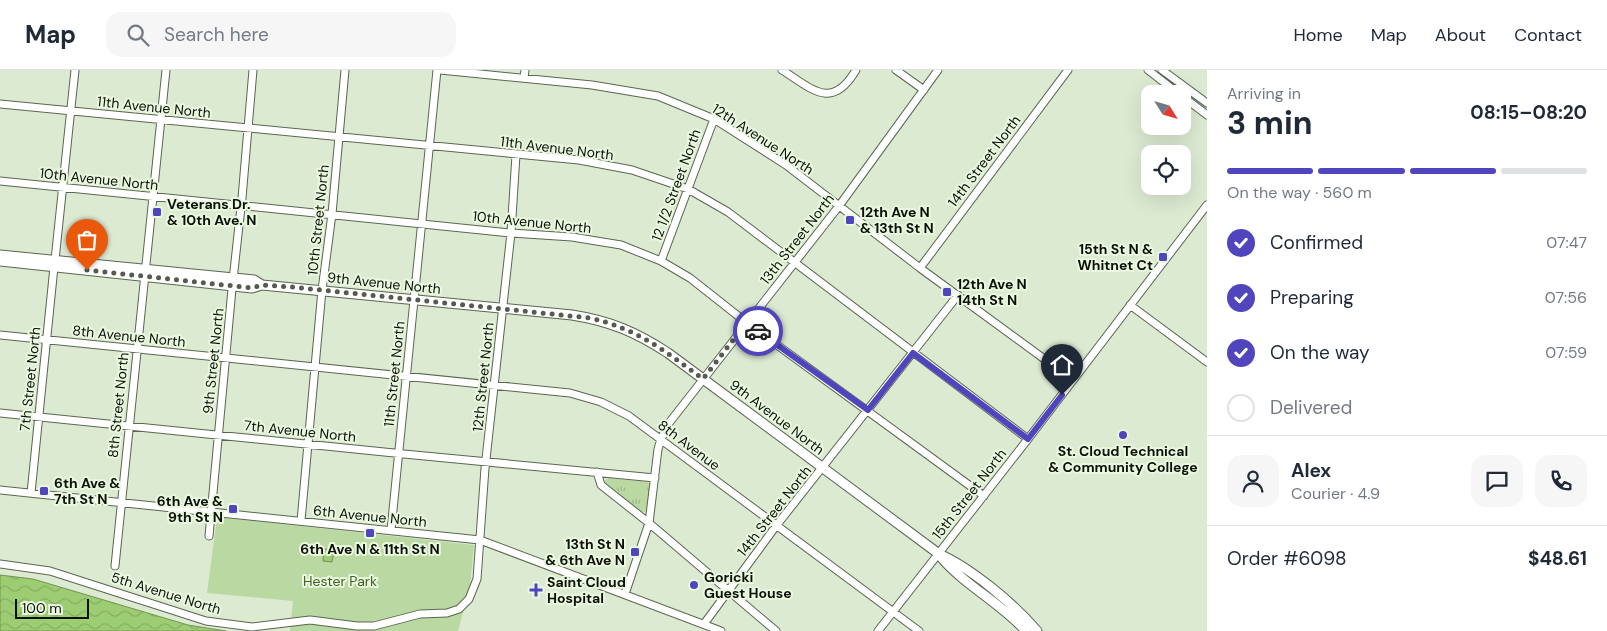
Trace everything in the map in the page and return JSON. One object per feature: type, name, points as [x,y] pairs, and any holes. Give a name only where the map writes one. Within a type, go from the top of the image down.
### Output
[{"type":"main road","name":"9th Avenue North","points":[[0,255],[54,264]]},
{"type":"main road","name":"9th Avenue North","points":[[0,262],[54,264],[233,282],[252,288],[262,285],[503,308],[572,315],[614,324],[642,336],[654,344],[939,554],[950,567],[997,604],[1026,631]]},
{"type":"main road","name":"9th Avenue North","points":[[939,554],[954,560],[1003,598],[1026,618],[1037,631]]},
{"type":"street","name":"7th Street North","points":[[31,493],[75,70]]},
{"type":"street","name":"8th Street North","points":[[115,566],[166,70]]},
{"type":"street","name":"9th Street North","points":[[209,536],[242,206],[253,70]]},
{"type":"street","name":"10th Street North","points":[[301,521],[322,290],[332,214],[345,70]]},
{"type":"street","name":"12th Avenue North","points":[[439,70],[592,85],[658,96],[714,119],[786,165],[920,268],[1073,380]]},
{"type":"street","name":"11th Street North","points":[[391,530],[439,70]]},
{"type":"street","points":[[524,78],[525,70]]},
{"type":"street","points":[[782,70],[823,94],[833,93],[842,88],[850,81],[856,70]]},
{"type":"street","points":[[896,70],[924,90]]},
{"type":"street","name":"13th Street North","points":[[625,594],[648,523],[656,462],[661,439],[669,423],[839,206],[938,70]]},
{"type":"street","name":"14th Street North","points":[[920,268],[1068,70]]},
{"type":"street","points":[[1148,70],[1168,85]]},
{"type":"street","points":[[1162,70],[1207,103]]},
{"type":"street","points":[[1191,103],[1207,115]]},
{"type":"street","name":"11th Avenue North","points":[[0,104],[579,160],[632,170],[688,189],[728,212],[1028,439]]},
{"type":"street","name":"12 1/2 Street North","points":[[661,261],[714,119]]},
{"type":"street","name":"12th Street North","points":[[469,599],[477,579],[486,462],[511,232],[516,155]]},
{"type":"street","name":"10th Avenue North","points":[[0,181],[422,224],[572,237],[621,245],[661,261],[690,278],[984,496]]},
{"type":"street","name":"15th Street North","points":[[878,631],[1207,205]]},
{"type":"street","name":"14th Street North","points":[[704,624],[776,526],[958,295]]},
{"type":"street","points":[[1130,305],[1207,362]]},
{"type":"street","name":"8th Avenue North","points":[[0,335],[406,376]]},
{"type":"street","name":"8th Avenue","points":[[406,376],[570,393],[601,402],[629,416],[661,439],[918,631]]},
{"type":"street","name":"7th Avenue North","points":[[0,413],[654,478]]},
{"type":"street","points":[[597,472],[601,485],[776,631]]},
{"type":"street","name":"6th Avenue North","points":[[0,490],[480,540],[721,631]]},
{"type":"street","name":"5th Avenue North","points":[[0,564],[50,571],[206,621],[252,627],[310,620],[357,626],[374,626],[420,614],[447,613],[459,610],[469,599]]},
{"type":"green space","points":[[609,478],[648,482],[650,485],[647,511],[641,513],[604,484],[605,480]]},
{"type":"green space","name":"Hester Park","points":[[217,517],[474,545],[470,586],[458,631],[290,631],[293,601],[207,593]]},
{"type":"water","points":[[324,549],[334,550],[332,562],[323,561]]},
{"type":"water","points":[[0,575],[33,579],[188,625],[226,631],[0,631]]},
{"type":"way so far","points":[[87,270],[252,288],[262,285],[292,287],[590,318],[614,324],[642,336],[703,379],[747,322],[758,331]]},
{"type":"place","name":"Veterans Dr. & 10th Ave. N","points":[[157,212]]},
{"type":"place","name":"12th Ave N & 13th St N","points":[[850,220]]},
{"type":"place","name":"15th St N & Whitnet Ct","points":[[1163,257]]},
{"type":"place","name":"12th Ave N 14th St N","points":[[947,292]]},
{"type":"place","name":"St. Cloud Technical & Community College","points":[[1123,435]]},
{"type":"place","name":"6th Ave & 7th St N","points":[[44,491]]},
{"type":"place","name":"6th Ave & 9th St N","points":[[233,509]]},
{"type":"place","name":"6th Ave N & 11th St N","points":[[370,533]]},
{"type":"place","name":"13th St N & 6th Ave N","points":[[635,552]]},
{"type":"place","name":"Goricki Guest House","points":[[694,585]]},
{"type":"place","name":"Saint Cloud Hospital","points":[[536,590]]},
{"type":"route","points":[[758,331],[868,410],[913,353],[1028,439],[1062,395]]}]
